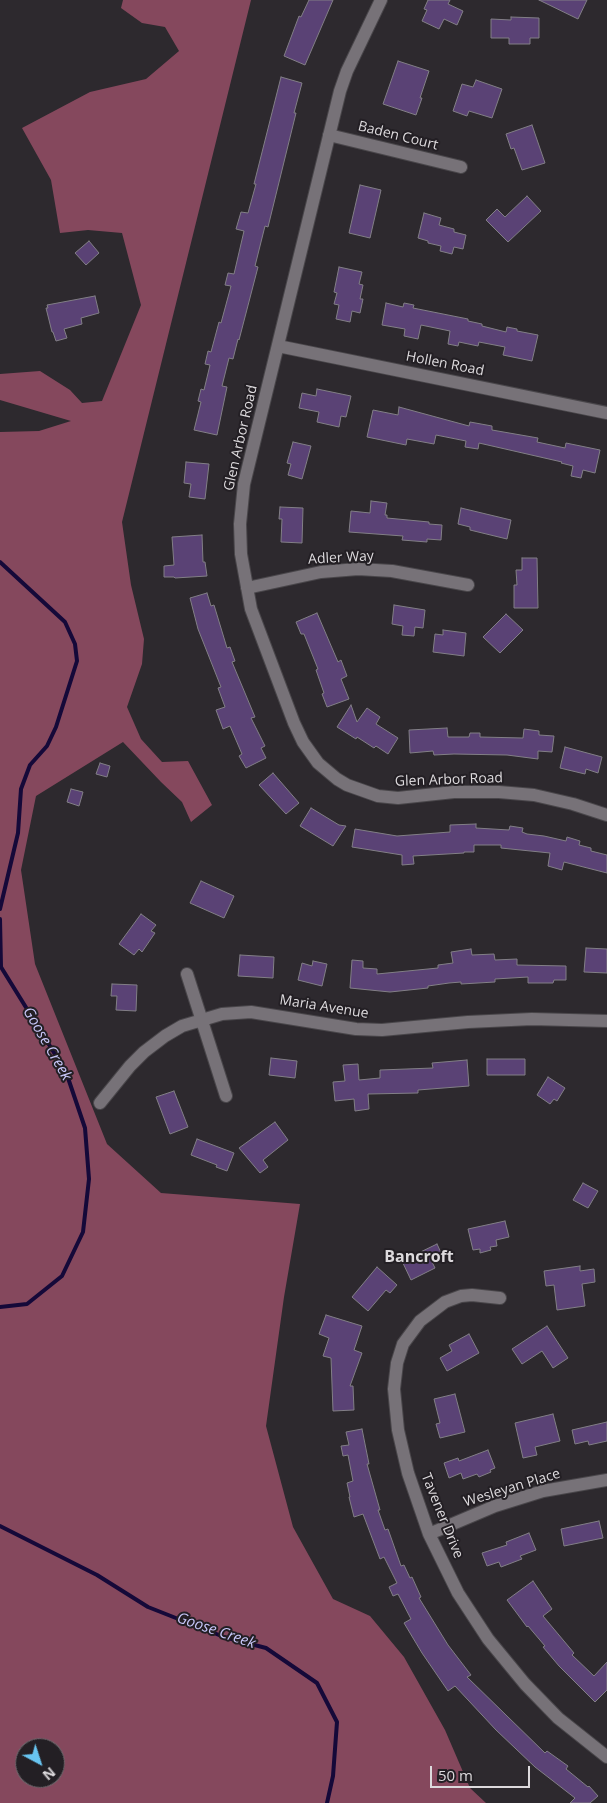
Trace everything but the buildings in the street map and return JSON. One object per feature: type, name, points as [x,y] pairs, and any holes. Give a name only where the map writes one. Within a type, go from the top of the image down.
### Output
[{"type":"street","name":"Glen Arbor Road","points":[[381,0],[347,71],[340,91],[244,484],[240,538],[251,609],[303,742],[318,763],[337,779],[358,790],[378,796],[398,798],[454,792],[499,792],[534,796],[573,804],[607,815]]},
{"type":"street","name":"Baden Court","points":[[328,135],[461,167]]},
{"type":"street","name":"Hollen Road","points":[[278,346],[607,413]]},
{"type":"street","name":"Adler Way","points":[[247,588],[321,572],[358,569],[392,571],[468,585]]},
{"type":"street","points":[[187,974],[226,1096]]},
{"type":"street","name":"Maria Avenue","points":[[100,1103],[130,1066],[144,1052],[165,1036],[182,1026],[222,1014],[251,1012],[356,1030],[382,1030],[468,1022],[522,1020],[607,1021]]},
{"type":"street","name":"Tavener Drive","points":[[500,1298],[472,1294],[445,1302],[435,1308],[415,1326],[399,1354],[394,1389],[398,1430],[408,1474],[429,1534],[458,1593],[488,1639],[525,1684],[558,1718],[607,1755]]},
{"type":"street","name":"Wesleyan Place","points":[[429,1534],[495,1506],[543,1491],[607,1480]]},
{"type":"shaded area","points":[[123,0],[251,0],[122,522],[131,585],[144,639],[142,664],[127,707],[141,739],[162,762],[188,761],[212,805],[191,822],[182,802],[123,742],[36,796],[21,870],[35,964],[107,1144],[161,1193],[300,1204],[284,1297],[266,1426],[293,1527],[333,1599],[370,1616],[404,1657],[445,1730],[470,1788],[486,1803],[0,1803],[0,432],[39,431],[71,421],[0,400],[0,374],[40,371],[70,390],[82,403],[102,401],[141,305],[122,233],[88,230],[60,233],[51,180],[22,128],[90,92],[146,79],[179,51],[165,27],[142,23],[121,8]]},
{"type":"waterway","name":"Goose Creek","points":[[0,562],[65,622],[75,644],[77,661],[56,727],[47,746],[30,765],[21,789],[18,833],[0,909]]},
{"type":"waterway","name":"Goose Creek","points":[[0,919],[1,967],[66,1072],[85,1128],[89,1179],[83,1232],[62,1276],[27,1304],[0,1307]]},
{"type":"waterway","name":"Goose Creek","points":[[0,1526],[97,1575],[148,1607],[224,1637],[266,1648],[317,1683],[337,1722],[333,1776],[327,1803]]},
{"type":"district","name":"Bancroft","points":[[419,1257]]}]
